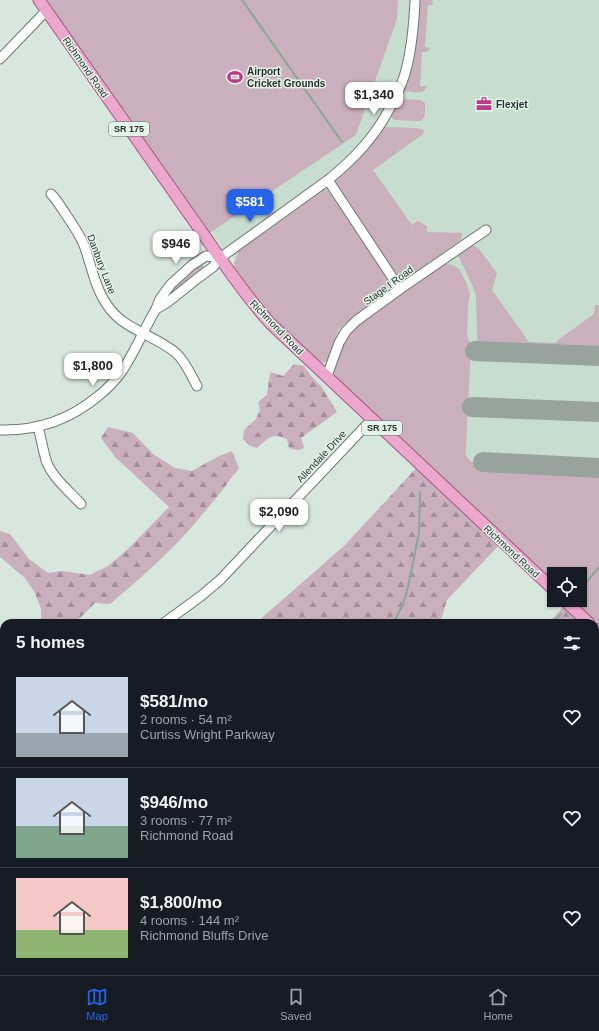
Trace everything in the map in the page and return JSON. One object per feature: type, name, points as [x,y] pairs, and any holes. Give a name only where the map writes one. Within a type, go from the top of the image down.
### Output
[{"type":"main road","name":"Richmond Road","points":[[39,0],[220,258],[259,311],[547,583]]},
{"type":"main road","points":[[572,607],[585,619]]},
{"type":"street","points":[[156,309],[168,302],[198,278],[214,268],[220,258],[328,180],[360,152],[383,122],[397,95],[406,71],[414,30],[415,0]]},
{"type":"street","points":[[0,59],[46,11]]},
{"type":"street","points":[[328,180],[400,289]]},
{"type":"street","name":"Danbury Lane","points":[[51,194],[81,239],[94,279],[106,304],[117,317],[179,356],[197,386]]},
{"type":"street","name":"Stage I Road","points":[[327,376],[339,343],[346,331],[400,289],[486,230]]},
{"type":"street","points":[[0,430],[20,429],[55,422],[82,408],[102,393],[110,386],[121,372],[160,299],[171,284],[192,265],[206,256],[220,258]]},
{"type":"street","name":"Allendale Drive","points":[[169,619],[201,596],[228,572],[372,418]]},
{"type":"street","points":[[38,426],[45,456],[50,469],[81,504]]},
{"type":"shaded area","points":[[398,0],[599,0],[599,619],[573,619],[577,607],[587,607],[587,567],[561,567],[290,316],[210,233],[356,135],[397,19]]},
{"type":"green space","name":"Airport Cricket Grounds","points":[[39,0],[398,0],[397,19],[356,135],[205,236]]},
{"type":"green space","points":[[418,0],[432,0],[433,3],[432,5],[428,5],[425,47],[430,48],[427,52],[422,52],[420,86],[427,86],[424,91],[421,92],[406,91],[403,88]]},
{"type":"green space","points":[[398,99],[421,100],[425,103],[425,116],[420,121],[393,119],[390,114]]},
{"type":"green space","points":[[383,127],[416,128],[424,131],[423,134],[373,170],[412,225],[418,221],[427,226],[427,232],[462,233],[461,240],[408,277],[399,276],[392,272],[336,184],[335,179]]},
{"type":"green space","points":[[324,189],[328,190],[388,278],[390,284],[388,292],[339,329],[330,356],[327,361],[323,363],[316,360],[257,301],[235,269],[234,263],[239,250]]},
{"type":"green space","points":[[473,245],[479,249],[497,273],[492,290],[529,342],[556,343],[594,314],[595,305],[599,305],[599,347],[587,352],[484,348],[478,342],[476,296],[458,255]]},
{"type":"green space","points":[[200,264],[204,267],[203,269],[174,293],[164,299],[182,278]]},
{"type":"green space","points":[[441,265],[453,265],[459,269],[470,293],[467,335],[471,345],[466,455],[473,462],[483,466],[599,469],[599,619],[593,619],[580,607],[587,607],[587,567],[547,567],[547,576],[337,380],[334,372],[335,361],[349,332],[367,316]]},
{"type":"green space","points":[[294,364],[304,366],[321,386],[337,412],[301,438],[304,448],[302,449],[297,450],[289,448],[287,439],[278,436],[270,437],[257,448],[250,446],[243,439],[244,430],[256,419],[260,410],[258,402],[267,395],[271,372],[283,376]]},
{"type":"green space","points":[[108,427],[133,433],[153,454],[175,468],[192,471],[217,457],[232,451],[239,468],[180,540],[146,573],[110,604],[95,603],[79,619],[41,619],[41,609],[35,593],[25,578],[0,557],[0,531],[10,534],[29,559],[48,573],[62,571],[90,575],[108,566],[128,549],[169,507],[115,457],[101,438]]},
{"type":"green space","points":[[420,464],[502,542],[447,600],[441,619],[261,619],[345,545]]},
{"type":"green space","points":[[563,607],[572,607],[576,611],[574,619],[552,619]]},
{"type":"waterway","points":[[242,0],[342,142]]},
{"type":"waterway","points":[[396,619],[403,604],[408,587],[419,533],[420,492]]},
{"type":"waterway","points":[[587,582],[599,567]]},
{"type":"waterway","points":[[557,619],[561,614]]},
{"type":"taxiway","points":[[475,351],[599,356]]},
{"type":"taxiway","points":[[472,407],[599,412]]},
{"type":"taxiway","points":[[483,462],[599,468]]},
{"type":"place","name":"Airport Cricket Grounds","points":[[235,77]]},
{"type":"place","name":"Flexjet","points":[[484,104]]}]
